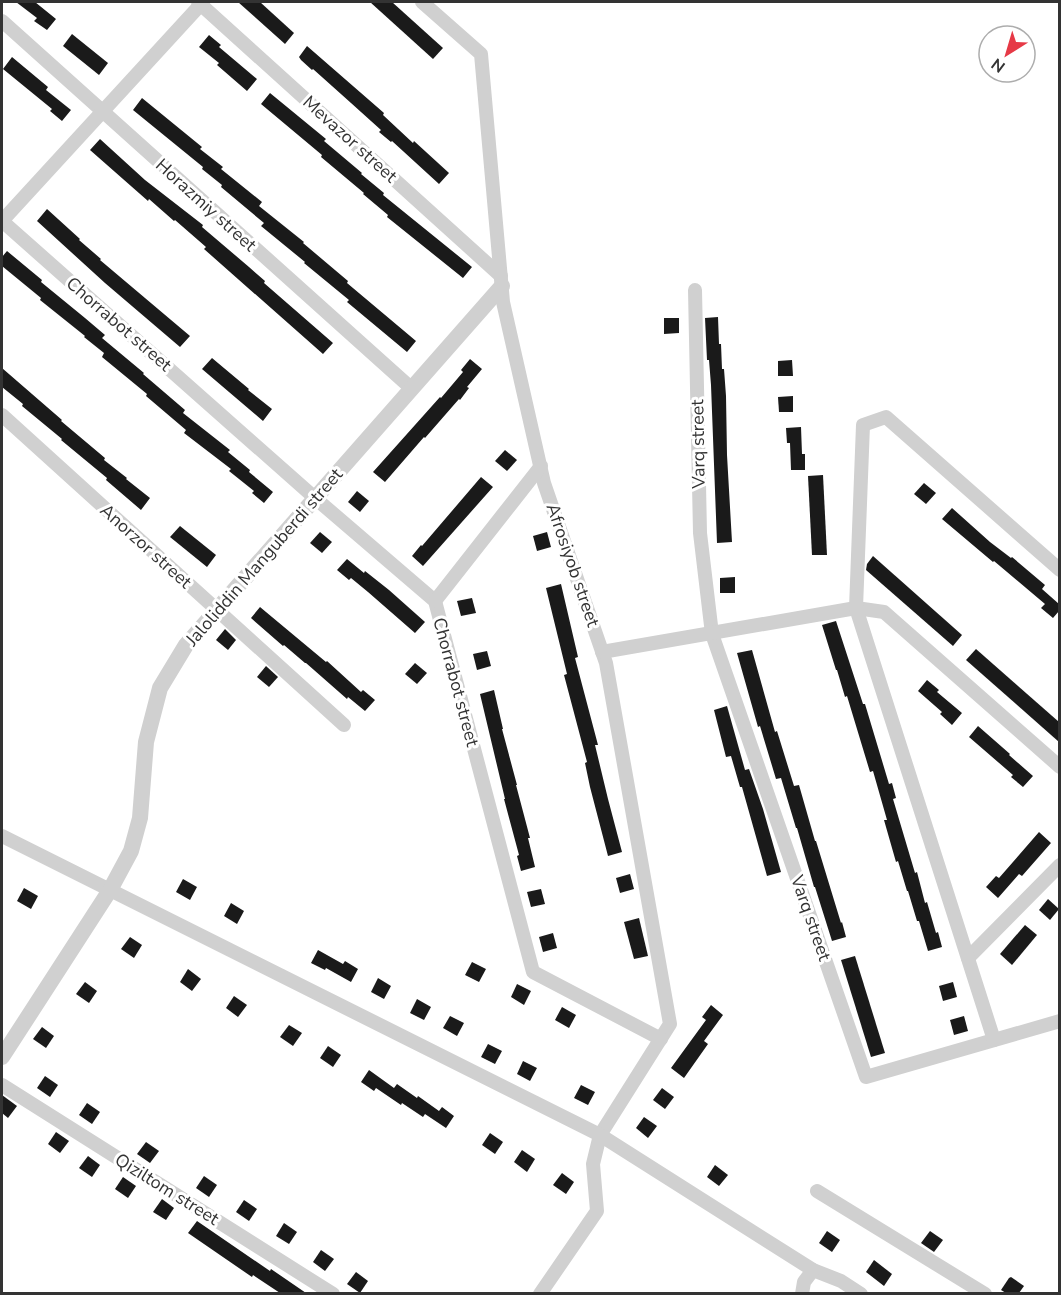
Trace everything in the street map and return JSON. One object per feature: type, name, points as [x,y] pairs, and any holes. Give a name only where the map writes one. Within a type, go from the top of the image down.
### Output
[{"type":"street","name":"Mevazor street","points":[[201,2],[501,281]]},
{"type":"street","points":[[2,221],[201,2]]},
{"type":"street","name":"Afrosiyob street","points":[[422,2],[481,54],[503,302],[544,483],[606,663],[670,1024],[600,1135],[593,1164],[597,1211],[540,1293]]},
{"type":"street","name":"Horazmiy street","points":[[2,21],[411,388]]},
{"type":"street","name":"Chorrabot street","points":[[2,221],[435,602],[533,972],[661,1039]]},
{"type":"street","name":"Jaloliddin Manguberdi street","points":[[2,1057],[110,890],[131,851],[140,818],[146,742],[160,688],[186,645],[411,388],[501,281]]},
{"type":"street","name":"Varq street","points":[[695,290],[700,533],[712,633],[866,1077],[1059,1021]]},
{"type":"street","name":"Anorzor street","points":[[2,416],[344,724]]},
{"type":"street","points":[[994,1040],[856,608],[863,425],[886,417],[1059,570]]},
{"type":"street","points":[[435,602],[541,466]]},
{"type":"street","points":[[602,652],[856,608],[884,612],[1059,767]]},
{"type":"street","points":[[2,836],[600,1135],[813,1270],[841,1281],[861,1293]]},
{"type":"street","points":[[968,958],[1059,865]]},
{"type":"street","name":"Qiziltom street","points":[[2,1085],[333,1293]]},
{"type":"street","points":[[817,1191],[985,1293]]},
{"type":"street","points":[[802,1293],[804,1282],[813,1270]]},
{"type":"building","points":[[16,2],[35,2],[56,19],[47,30],[34,21],[37,18]]},
{"type":"building","points":[[238,2],[260,2],[294,33],[285,44]]},
{"type":"building","points":[[370,2],[392,2],[443,48],[433,59]]},
{"type":"building","points":[[72,34],[108,63],[99,75],[63,46]]},
{"type":"building","points":[[209,35],[221,45],[219,47],[257,79],[247,91],[199,47]]},
{"type":"building","points":[[307,46],[449,173],[439,184],[301,60],[299,57]]},
{"type":"building","points":[[12,57],[48,87],[46,90],[71,110],[62,121],[50,111],[52,109],[3,69]]},
{"type":"building","points":[[270,93],[326,139],[324,141],[384,193],[383,195],[472,267],[463,278],[387,217],[388,215],[364,193],[321,157],[322,155],[261,104]]},
{"type":"building","points":[[142,98],[202,147],[200,149],[223,167],[221,169],[262,202],[259,206],[304,242],[348,281],[347,283],[416,341],[407,352],[261,226],[264,223],[221,187],[222,185],[202,169],[203,167],[133,110]]},
{"type":"building","points":[[100,139],[145,180],[203,225],[202,227],[333,343],[323,354],[204,249],[206,247],[149,199],[148,201],[90,150]]},
{"type":"building","points":[[47,209],[100,260],[190,336],[180,347],[37,221]]},
{"type":"building","points":[[7,251],[105,335],[102,338],[185,410],[183,413],[230,450],[228,452],[273,492],[264,503],[252,493],[254,491],[229,471],[231,469],[184,433],[186,430],[102,357],[104,353],[2,266],[2,257]]},
{"type":"building","points":[[718,317],[726,396],[732,542],[717,543],[711,385],[705,318]]},
{"type":"building","points":[[664,318],[679,318],[679,333],[664,334]]},
{"type":"building","points":[[212,358],[272,409],[263,421],[202,369]]},
{"type":"building","points":[[470,359],[482,369],[467,387],[469,388],[385,482],[373,472],[441,398],[463,372],[461,370]]},
{"type":"building","points":[[792,360],[793,376],[778,376],[778,361]]},
{"type":"building","points":[[2,368],[105,458],[104,460],[150,498],[141,510],[2,387]]},
{"type":"building","points":[[793,396],[793,412],[779,412],[778,397]]},
{"type":"building","points":[[801,427],[805,470],[791,470],[790,443],[787,443],[786,428]]},
{"type":"building","points":[[505,450],[517,460],[507,471],[495,461]]},
{"type":"building","points":[[823,475],[827,555],[812,555],[808,476]]},
{"type":"building","points":[[481,477],[493,487],[423,566],[412,556]]},
{"type":"building","points":[[924,483],[936,493],[926,504],[914,494]]},
{"type":"building","points":[[357,491],[369,501],[360,512],[348,502]]},
{"type":"building","points":[[952,508],[990,542],[1045,585],[1042,589],[1059,604],[1059,611],[1053,618],[1041,608],[1045,604],[942,519]]},
{"type":"building","points":[[180,526],[216,555],[207,567],[170,537]]},
{"type":"building","points":[[320,532],[332,542],[322,553],[310,543]]},
{"type":"building","points":[[547,532],[551,547],[537,551],[533,536]]},
{"type":"building","points":[[873,556],[962,635],[953,646],[866,570]]},
{"type":"building","points":[[347,559],[389,590],[425,622],[415,633],[351,578],[349,580],[337,570]]},
{"type":"building","points":[[735,577],[735,593],[720,593],[720,578]]},
{"type":"building","points":[[561,584],[578,657],[575,658],[598,745],[595,745],[622,852],[608,856],[564,675],[567,674],[546,588]]},
{"type":"building","points":[[472,598],[476,613],[461,616],[457,601]]},
{"type":"building","points":[[260,607],[327,661],[361,692],[363,690],[375,700],[365,711],[348,697],[347,699],[251,618]]},
{"type":"building","points":[[836,621],[863,704],[865,704],[889,784],[892,783],[896,798],[893,799],[915,873],[917,872],[925,903],[927,902],[942,947],[928,951],[898,861],[896,862],[873,771],[870,772],[822,625]]},
{"type":"building","points":[[225,629],[236,640],[228,650],[216,640]]},
{"type":"building","points":[[976,649],[1059,722],[1059,742],[966,660]]},
{"type":"building","points":[[752,650],[775,732],[777,731],[794,786],[799,785],[846,937],[832,941],[781,778],[776,779],[760,726],[758,727],[737,653]]},
{"type":"building","points":[[487,651],[491,666],[477,670],[473,654]]},
{"type":"building","points":[[415,663],[427,673],[417,684],[405,674]]},
{"type":"building","points":[[266,666],[278,677],[269,687],[257,677]]},
{"type":"building","points":[[927,680],[939,690],[937,692],[962,713],[952,725],[940,714],[942,712],[918,691]]},
{"type":"building","points":[[494,690],[535,867],[521,871],[480,694]]},
{"type":"building","points":[[727,706],[745,770],[749,769],[781,872],[767,876],[742,787],[740,787],[731,756],[726,757],[714,710]]},
{"type":"building","points":[[978,726],[1033,776],[1023,787],[1011,777],[1013,775],[969,737]]},
{"type":"building","points":[[1039,832],[1051,843],[1022,876],[1019,874],[998,898],[986,887],[996,876],[999,878]]},
{"type":"building","points":[[630,874],[634,889],[620,893],[616,878]]},
{"type":"building","points":[[183,879],[197,887],[190,900],[176,892]]},
{"type":"building","points":[[24,888],[38,896],[31,909],[17,901]]},
{"type":"building","points":[[541,889],[545,904],[531,907],[527,892]]},
{"type":"building","points":[[1048,899],[1059,909],[1050,920],[1039,910]]},
{"type":"building","points":[[231,903],[244,911],[237,924],[224,916]]},
{"type":"building","points":[[639,918],[648,956],[634,959],[624,922]]},
{"type":"building","points":[[1025,925],[1037,935],[1012,965],[1000,954]]},
{"type":"building","points":[[553,933],[557,948],[543,952],[539,937]]},
{"type":"building","points":[[130,937],[142,945],[134,958],[121,949]]},
{"type":"building","points":[[318,950],[343,964],[345,961],[358,969],[351,982],[326,968],[325,970],[311,963]]},
{"type":"building","points":[[855,956],[885,1053],[871,1057],[841,960]]},
{"type":"building","points":[[472,962],[486,969],[479,982],[465,975]]},
{"type":"building","points":[[188,969],[201,979],[192,991],[180,982]]},
{"type":"building","points":[[378,978],[391,986],[384,999],[371,992]]},
{"type":"building","points":[[85,982],[97,991],[89,1003],[76,994]]},
{"type":"building","points":[[953,982],[957,997],[943,1001],[939,986]]},
{"type":"building","points":[[517,984],[531,991],[524,1005],[511,997]]},
{"type":"building","points":[[234,996],[247,1005],[238,1017],[226,1008]]},
{"type":"building","points":[[417,999],[431,1007],[424,1020],[410,1013]]},
{"type":"building","points":[[711,1005],[723,1015],[704,1041],[708,1044],[684,1078],[671,1068],[706,1020],[702,1017]]},
{"type":"building","points":[[562,1007],[576,1015],[569,1028],[555,1020]]},
{"type":"building","points":[[450,1016],[464,1023],[457,1036],[443,1028]]},
{"type":"building","points":[[964,1016],[968,1031],[954,1035],[950,1020]]},
{"type":"building","points":[[289,1025],[302,1033],[293,1046],[280,1037]]},
{"type":"building","points":[[42,1027],[54,1036],[46,1048],[33,1039]]},
{"type":"building","points":[[488,1044],[502,1051],[495,1064],[481,1057]]},
{"type":"building","points":[[328,1046],[341,1055],[333,1067],[320,1058]]},
{"type":"building","points":[[523,1061],[537,1068],[530,1081],[517,1074]]},
{"type":"building","points":[[369,1070],[394,1088],[397,1084],[439,1111],[442,1107],[454,1116],[446,1128],[425,1114],[423,1117],[402,1103],[401,1105],[376,1088],[374,1091],[361,1082]]},
{"type":"building","points":[[45,1076],[58,1085],[50,1097],[37,1088]]},
{"type":"building","points":[[581,1085],[595,1092],[588,1105],[574,1098]]},
{"type":"building","points":[[662,1088],[674,1097],[665,1109],[653,1100]]},
{"type":"building","points":[[2,1095],[17,1106],[8,1118],[2,1113]]},
{"type":"building","points":[[87,1103],[100,1112],[92,1124],[79,1115]]},
{"type":"building","points":[[644,1117],[657,1126],[648,1138],[636,1128]]},
{"type":"building","points":[[56,1132],[69,1141],[60,1153],[48,1144]]},
{"type":"building","points":[[490,1133],[503,1142],[495,1154],[482,1145]]},
{"type":"building","points":[[146,1142],[159,1151],[150,1163],[137,1154]]},
{"type":"building","points":[[522,1150],[535,1159],[527,1172],[514,1162]]},
{"type":"building","points":[[88,1156],[100,1165],[92,1177],[79,1168]]},
{"type":"building","points":[[715,1165],[728,1175],[719,1186],[707,1177]]},
{"type":"building","points":[[562,1173],[574,1182],[566,1194],[553,1185]]},
{"type":"building","points":[[204,1176],[217,1185],[209,1197],[196,1188]]},
{"type":"building","points":[[123,1177],[136,1186],[128,1198],[115,1189]]},
{"type":"building","points":[[162,1199],[174,1208],[166,1220],[153,1212]]},
{"type":"building","points":[[244,1200],[257,1209],[249,1221],[236,1212]]},
{"type":"building","points":[[197,1221],[306,1293],[280,1293],[253,1275],[252,1277],[188,1233]]},
{"type":"building","points":[[284,1223],[297,1232],[289,1244],[276,1236]]},
{"type":"building","points":[[827,1231],[840,1240],[832,1252],[819,1243]]},
{"type":"building","points":[[930,1231],[943,1240],[934,1252],[921,1243]]},
{"type":"building","points":[[321,1250],[334,1259],[325,1271],[313,1262]]},
{"type":"building","points":[[874,1260],[892,1274],[884,1286],[866,1272]]},
{"type":"building","points":[[356,1272],[368,1281],[360,1293],[347,1284]]},
{"type":"building","points":[[1011,1277],[1024,1286],[1019,1293],[1006,1293],[1001,1290]]}]
